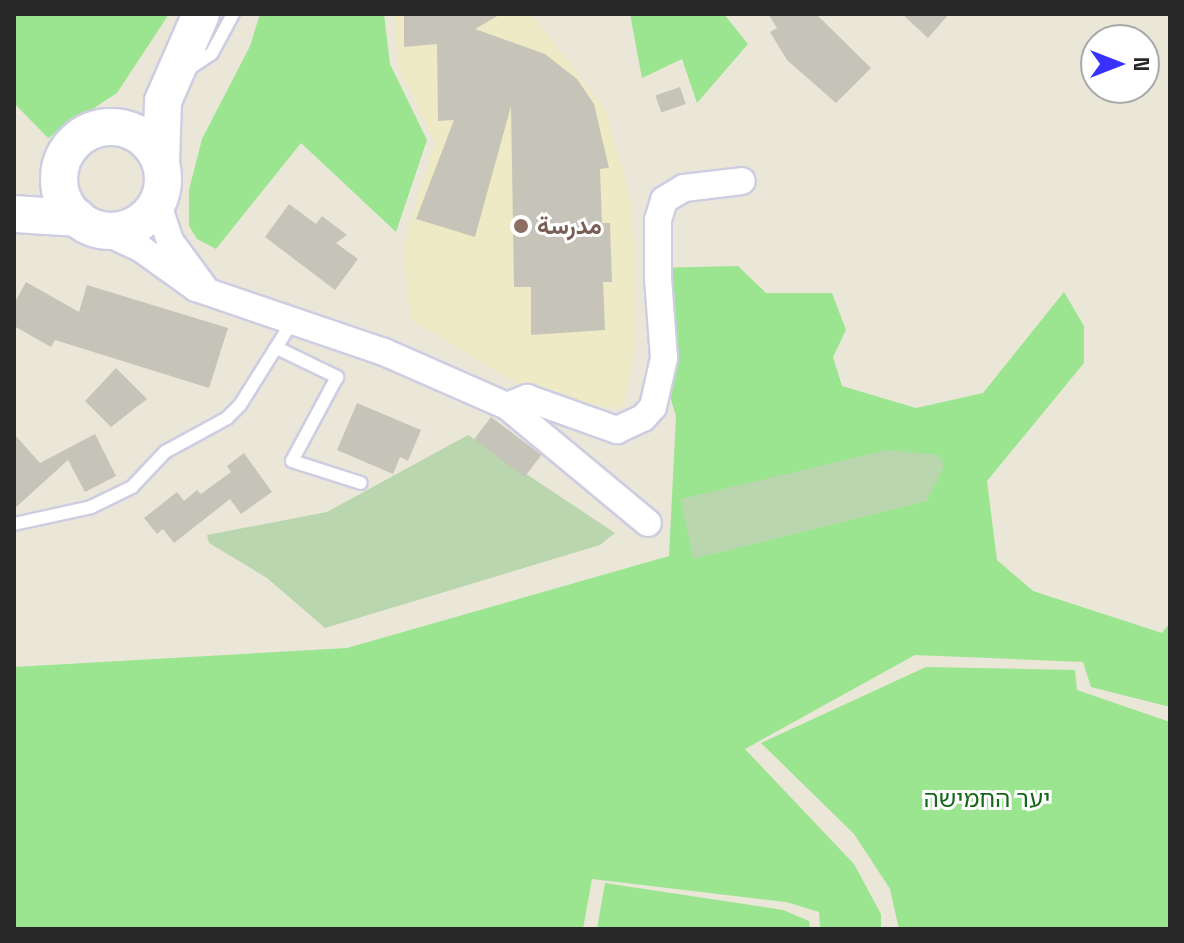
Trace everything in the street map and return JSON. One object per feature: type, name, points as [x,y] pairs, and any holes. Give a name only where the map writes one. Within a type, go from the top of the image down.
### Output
[{"type":"main road","points":[[14,214],[90,225],[137,225],[157,202],[163,180],[160,119],[201,14]]},
{"type":"main road","points":[[14,203],[61,166],[78,139],[108,127],[130,111],[179,64]]},
{"type":"main road","points":[[108,127],[139,134],[161,162]]},
{"type":"main road","points":[[61,166],[63,199],[90,225]]},
{"type":"street","points":[[507,406],[527,398],[617,430],[643,418],[653,407],[664,358],[658,220],[664,200],[684,188],[742,181]]},
{"type":"street","points":[[157,202],[170,241],[188,269],[203,286],[223,297]]},
{"type":"street","points":[[90,225],[140,248],[176,278],[292,322],[398,357],[507,406],[648,523]]},
{"type":"lane","points":[[179,64],[212,53],[233,14]]},
{"type":"lane","points":[[14,524],[91,507],[132,487],[165,452],[234,412],[292,322]]},
{"type":"lane","points":[[277,348],[337,377],[292,461],[361,483]]},
{"type":"shaded area","name":"مدرسة","points":[[394,14],[532,14],[606,111],[632,205],[636,340],[624,408],[549,403],[410,319],[403,246],[435,142],[398,67]]},
{"type":"green space","points":[[14,14],[169,14],[117,93],[48,138],[14,103]]},
{"type":"green space","points":[[260,14],[384,14],[390,64],[427,140],[396,232],[301,143],[216,249],[197,239],[189,226],[189,190],[202,139],[250,46]]},
{"type":"green space","points":[[630,14],[724,14],[748,44],[697,103],[682,59],[642,78]]},
{"type":"green space","points":[[738,266],[766,293],[832,293],[846,330],[833,357],[842,386],[916,408],[983,393],[1064,292],[1084,326],[1084,363],[987,481],[997,560],[1033,591],[1162,633],[1170,623],[1170,707],[1091,687],[1083,662],[915,655],[745,749],[854,864],[881,914],[881,929],[820,929],[819,912],[786,902],[592,879],[583,929],[14,929],[14,667],[347,648],[669,556],[676,416],[658,358],[654,268]]},
{"type":"green space","points":[[468,435],[615,533],[600,545],[325,628],[267,578],[209,543],[207,535],[327,512]]},
{"type":"green space","points":[[887,450],[939,455],[944,466],[927,501],[693,559],[681,499]]},
{"type":"green space","name":"יער החמישה","points":[[926,667],[1075,670],[1077,690],[1170,722],[1170,929],[899,929],[890,889],[854,834],[761,743]]},
{"type":"green space","points":[[605,883],[783,910],[809,921],[810,929],[597,929]]},
{"type":"building","points":[[404,14],[501,14],[475,29],[545,54],[577,79],[594,104],[609,168],[600,169],[602,223],[610,223],[612,282],[603,282],[605,330],[531,335],[531,287],[514,287],[511,106],[475,237],[416,219],[454,120],[438,121],[437,44],[404,47]]},
{"type":"building","points":[[768,14],[816,14],[871,68],[836,103],[787,60],[770,32],[777,28]]},
{"type":"building","points":[[902,14],[949,14],[928,38]]},
{"type":"building","points":[[680,87],[686,104],[661,112],[655,95]]},
{"type":"building","points":[[289,204],[316,224],[322,216],[347,235],[336,243],[358,259],[335,290],[265,237]]},
{"type":"building","points":[[26,282],[79,312],[87,285],[228,328],[209,388],[55,340],[51,347],[14,326],[14,304]]},
{"type":"building","points":[[116,368],[147,399],[111,427],[85,401]]},
{"type":"building","points":[[357,403],[421,430],[408,461],[400,457],[393,474],[337,450]]},
{"type":"building","points":[[491,417],[541,455],[524,477],[474,439]]},
{"type":"building","points":[[14,434],[40,463],[95,434],[116,476],[85,492],[68,460],[14,509]]},
{"type":"building","points":[[244,453],[272,492],[241,514],[230,499],[174,543],[163,529],[157,534],[144,518],[177,492],[184,501],[197,490],[201,494],[231,472],[227,466]]},
{"type":"place","name":"مدرسة","points":[[521,226]]}]
